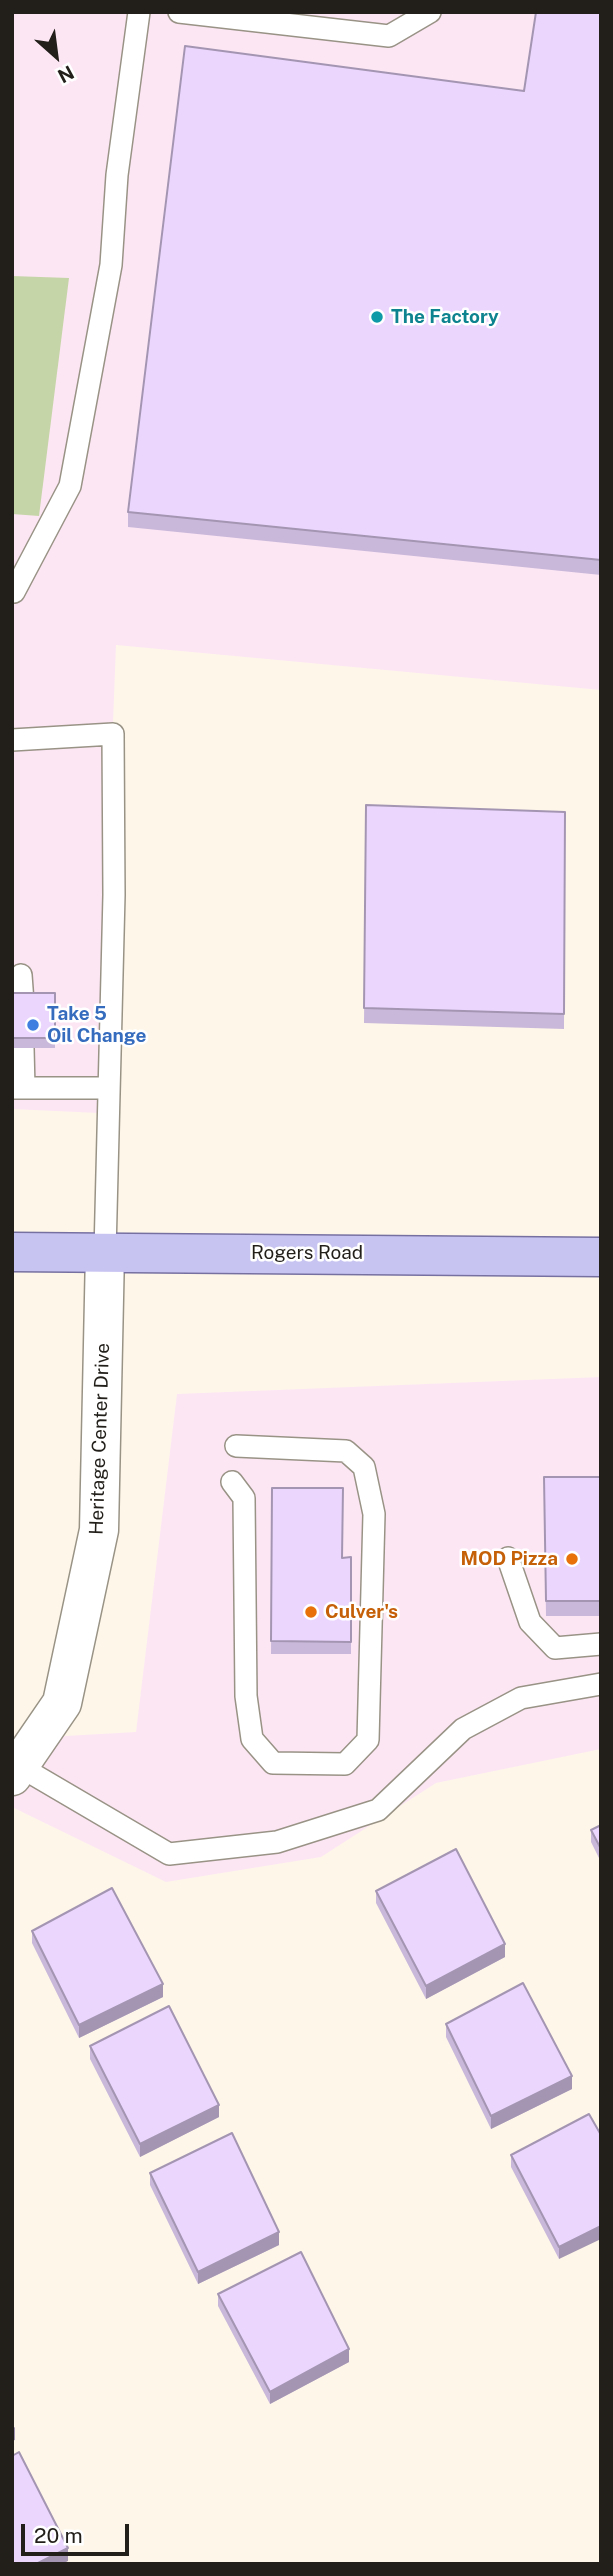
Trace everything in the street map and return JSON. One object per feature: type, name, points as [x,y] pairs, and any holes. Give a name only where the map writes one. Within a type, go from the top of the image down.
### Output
[{"type":"main road","name":"Rogers Road","points":[[12,1252],[601,1257]]},
{"type":"street","name":"Heritage Center Drive","points":[[15,1771],[62,1703],[99,1530],[105,1252]]},
{"type":"lane","points":[[14,592],[70,486],[111,265],[117,175],[139,12]]},
{"type":"lane","points":[[179,12],[389,36],[430,12]]},
{"type":"lane","points":[[12,740],[113,734],[114,895],[105,1252]]},
{"type":"lane","points":[[21,975],[23,1002]]},
{"type":"lane","points":[[23,1048],[18,1088],[108,1088]]},
{"type":"lane","points":[[232,1482],[244,1498],[246,1696],[252,1739],[273,1763],[345,1764],[368,1740],[374,1514],[364,1467],[346,1451],[236,1446]]},
{"type":"lane","points":[[508,1558],[530,1622],[555,1648],[601,1644]]},
{"type":"lane","points":[[15,1771],[169,1854],[277,1842],[378,1810],[463,1729],[521,1698],[601,1684]]},
{"type":"shaded area","points":[[12,12],[601,12],[601,690],[116,645],[98,1113],[12,1109]]},
{"type":"shaded area","points":[[601,1377],[601,1749],[436,1783],[321,1857],[166,1882],[12,1807],[12,1739],[136,1732],[177,1394]]},
{"type":"green space","points":[[12,276],[69,278],[39,516],[12,514]]},
{"type":"building","name":"The Factory","points":[[536,12],[601,12],[601,560],[128,512],[185,46],[524,91]]},
{"type":"building","points":[[366,805],[565,812],[564,1014],[364,1008]]},
{"type":"building","name":"Take 5 Oil Change","points":[[12,993],[55,993],[55,1038],[12,1038]]},
{"type":"building","points":[[544,1477],[601,1477],[601,1601],[546,1601]]},
{"type":"building","name":"Culver's","points":[[272,1488],[343,1488],[342,1558],[351,1557],[351,1642],[271,1641]]},
{"type":"building","points":[[601,1825],[601,1849],[591,1830]]},
{"type":"building","points":[[456,1849],[505,1944],[426,1986],[376,1891]]},
{"type":"building","points":[[112,1888],[163,1984],[79,2025],[32,1931]]},
{"type":"building","points":[[523,1983],[572,2076],[491,2116],[446,2024]]},
{"type":"building","points":[[169,2006],[219,2105],[140,2144],[90,2046]]},
{"type":"building","points":[[589,2114],[601,2135],[601,2226],[559,2247],[511,2155]]},
{"type":"building","points":[[232,2133],[279,2232],[198,2272],[150,2173]]},
{"type":"building","points":[[301,2252],[349,2349],[270,2392],[218,2294]]},
{"type":"building","points":[[19,2452],[68,2548],[36,2564],[12,2564],[12,2456]]},
{"type":"place","name":"The Factory","points":[[377,317]]},
{"type":"place","name":"Take 5 Oil Change","points":[[33,1025]]},
{"type":"place","name":"MOD Pizza","points":[[572,1559]]},
{"type":"place","name":"Culver's","points":[[311,1612]]}]
